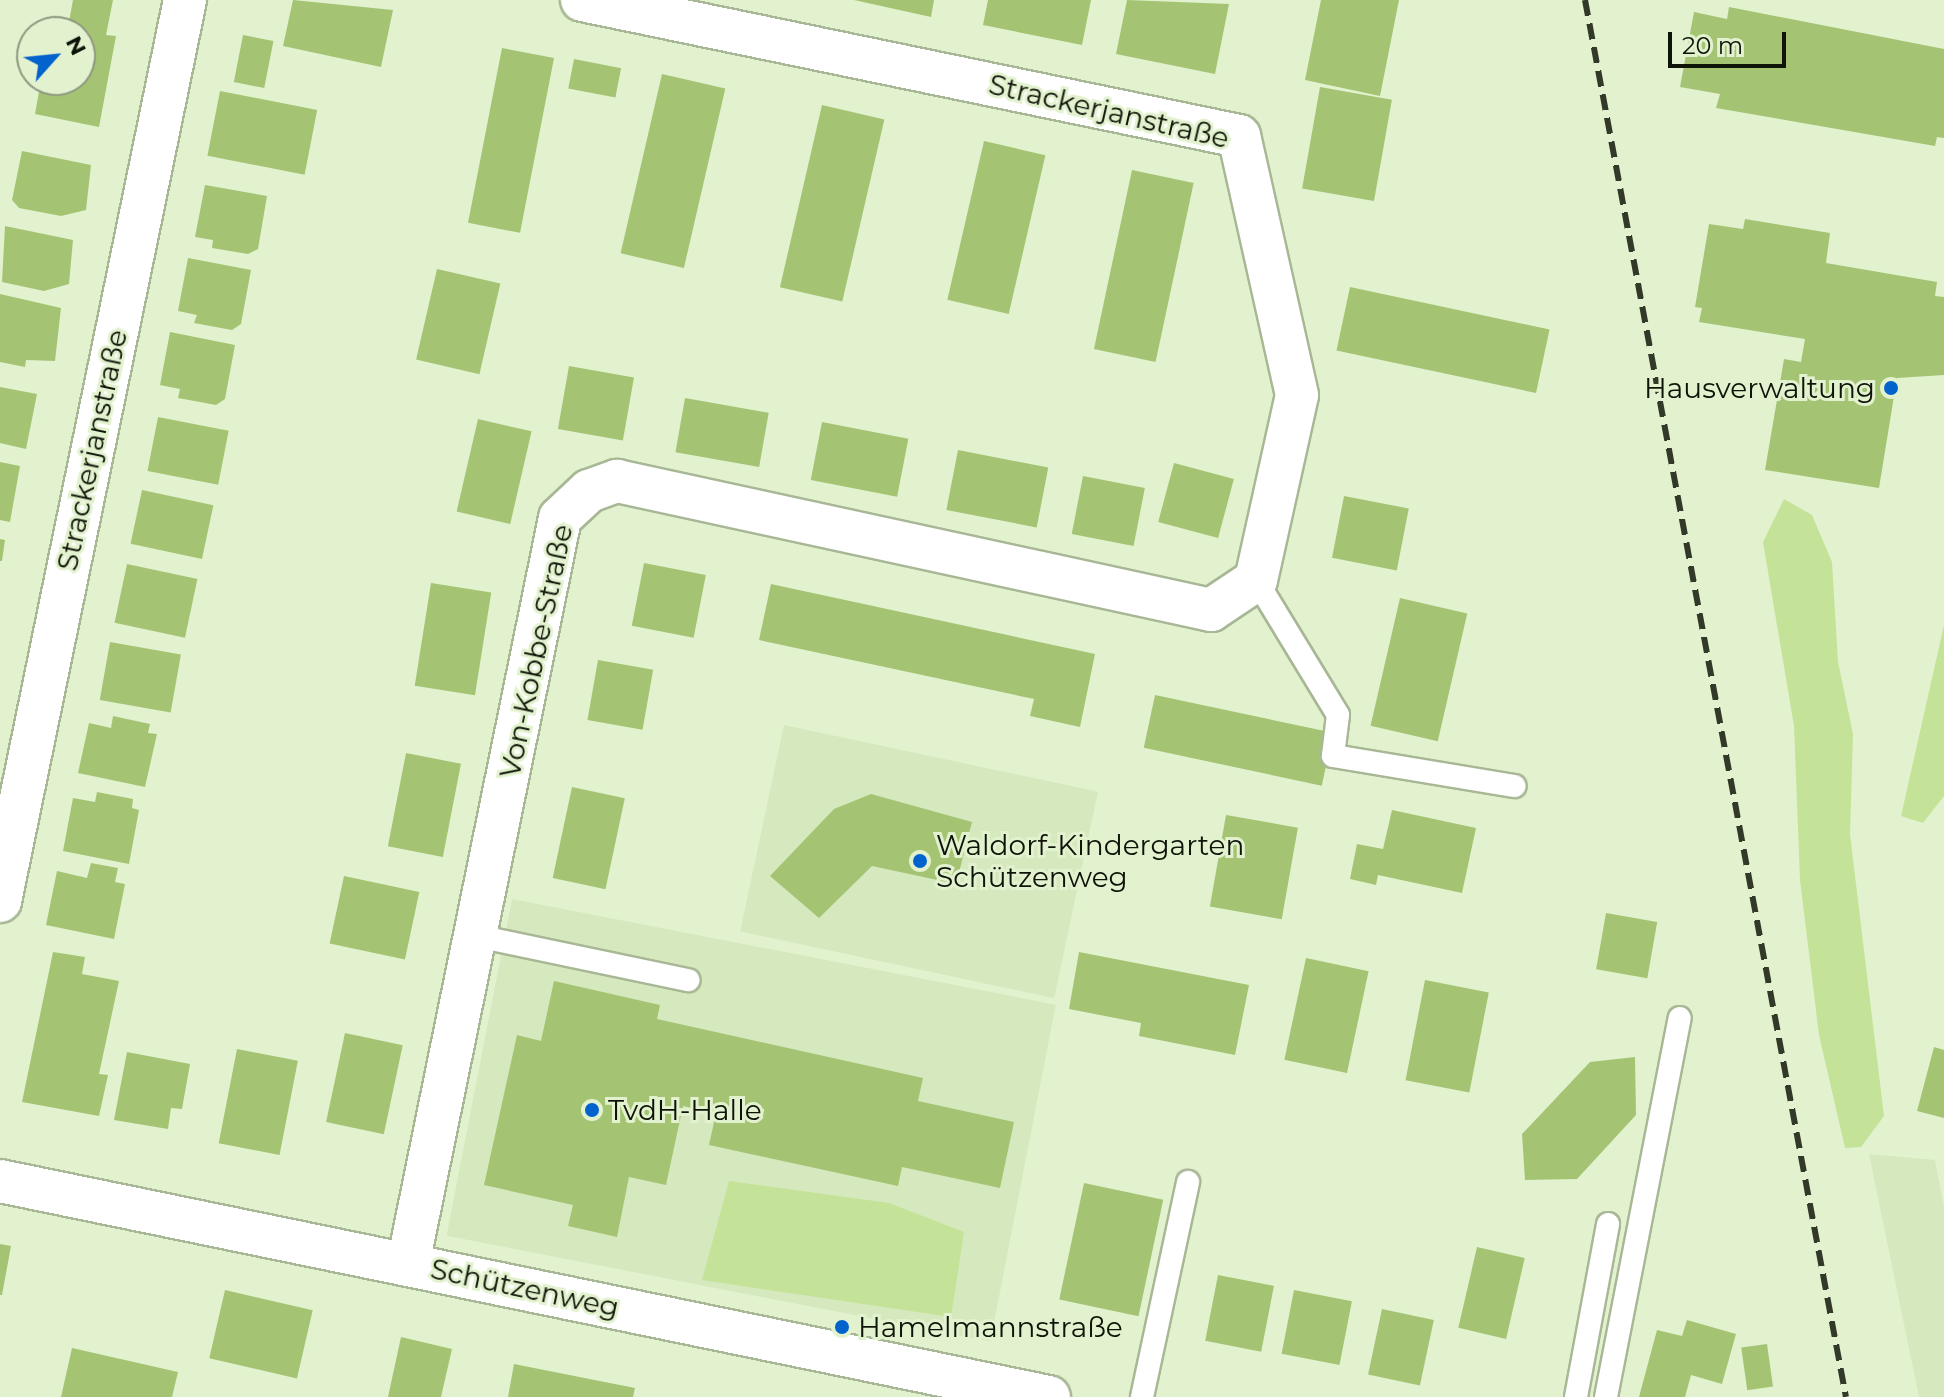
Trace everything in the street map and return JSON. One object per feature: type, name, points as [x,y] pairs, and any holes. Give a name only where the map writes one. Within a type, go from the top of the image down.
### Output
[{"type":"street","name":"Strackerjanstraße","points":[[0,901],[185,0]]},
{"type":"street","name":"Strackerjanstraße","points":[[582,0],[1239,136],[1297,395],[1256,580]]},
{"type":"street","name":"Von-Kobbe-Straße","points":[[408,1264],[560,518],[589,491],[617,481],[1211,610],[1256,580]]},
{"type":"street","name":"Schützenweg","points":[[0,1181],[408,1264],[982,1390],[1049,1397]]},
{"type":"lane","points":[[1256,580],[1338,715],[1333,756],[1515,786]]},
{"type":"lane","points":[[477,936],[688,980]]},
{"type":"lane","points":[[1606,1397],[1680,1018]]},
{"type":"lane","points":[[1142,1397],[1188,1182]]},
{"type":"lane","points":[[1576,1397],[1608,1224]]},
{"type":"shaded area","name":"Waldorf-Kindergarten Schützenweg","points":[[784,725],[1098,792],[1054,998],[740,931]]},
{"type":"shaded area","points":[[512,899],[1056,1005],[990,1341],[447,1236]]},
{"type":"shaded area","points":[[1869,1154],[1935,1160],[1944,1207],[1944,1397],[1919,1397]]},
{"type":"green space","points":[[1784,499],[1812,515],[1832,562],[1838,662],[1853,734],[1850,834],[1884,1116],[1861,1147],[1845,1148],[1819,1035],[1800,880],[1794,726],[1763,542]]},
{"type":"green space","points":[[1944,625],[1944,796],[1923,823],[1901,816]]},
{"type":"green space","points":[[729,1181],[889,1203],[964,1232],[951,1317],[702,1280]]},
{"type":"building","points":[[73,0],[113,0],[106,35],[116,36],[99,127],[35,114],[38,96],[96,96],[96,16],[70,16]]},
{"type":"building","points":[[293,0],[393,10],[381,67],[283,46]]},
{"type":"building","points":[[854,0],[934,0],[931,17]]},
{"type":"building","points":[[988,0],[1091,0],[1082,45],[983,25]]},
{"type":"building","points":[[1127,0],[1229,4],[1215,74],[1116,54]]},
{"type":"building","points":[[1321,0],[1399,0],[1380,96],[1305,80]]},
{"type":"building","points":[[1729,7],[1944,49],[1944,138],[1937,137],[1935,146],[1716,108],[1720,94],[1680,87],[1694,12],[1727,19]]},
{"type":"building","points":[[243,35],[273,41],[264,88],[234,82]]},
{"type":"building","points":[[502,48],[554,58],[520,233],[468,223]]},
{"type":"building","points":[[574,59],[621,68],[615,98],[568,88]]},
{"type":"building","points":[[662,74],[725,89],[684,268],[621,253]]},
{"type":"building","points":[[1320,87],[1392,100],[1374,201],[1302,188]]},
{"type":"building","points":[[220,91],[317,110],[305,175],[207,156]]},
{"type":"building","points":[[822,105],[884,119],[842,302],[780,287]]},
{"type":"building","points":[[984,141],[1045,155],[1009,314],[947,300]]},
{"type":"building","points":[[22,151],[91,165],[86,210],[61,216],[19,208],[12,200]]},
{"type":"building","points":[[1132,170],[1194,183],[1156,362],[1094,349]]},
{"type":"building","points":[[205,185],[267,196],[258,249],[248,254],[212,248],[213,240],[195,237]]},
{"type":"building","points":[[1745,219],[1830,233],[1826,263],[1937,282],[1935,296],[1944,297],[1944,375],[1897,378],[1879,488],[1765,470],[1784,359],[1801,362],[1805,339],[1699,322],[1702,308],[1695,307],[1709,224],[1743,229]]},
{"type":"building","points":[[5,226],[73,240],[69,284],[44,291],[2,282]]},
{"type":"building","points":[[188,258],[251,270],[241,324],[232,330],[194,323],[197,315],[178,311]]},
{"type":"building","points":[[437,269],[500,284],[479,374],[416,360]]},
{"type":"building","points":[[1350,287],[1550,329],[1536,393],[1336,351]]},
{"type":"building","points":[[0,294],[61,308],[55,361],[26,360],[25,367],[0,362]]},
{"type":"building","points":[[170,332],[235,345],[225,399],[216,405],[178,398],[180,389],[160,385]]},
{"type":"building","points":[[569,366],[634,377],[623,440],[558,429]]},
{"type":"building","points":[[0,387],[37,394],[26,449],[0,443]]},
{"type":"building","points":[[685,398],[769,413],[759,467],[675,452]]},
{"type":"building","points":[[158,417],[229,431],[218,485],[148,471]]},
{"type":"building","points":[[478,419],[532,431],[510,524],[457,512]]},
{"type":"building","points":[[822,422],[908,439],[897,497],[811,480]]},
{"type":"building","points":[[958,450],[1048,468],[1037,527],[946,510]]},
{"type":"building","points":[[0,462],[20,466],[10,522],[0,520]]},
{"type":"building","points":[[1174,463],[1234,479],[1218,538],[1158,522]]},
{"type":"building","points":[[1083,476],[1145,488],[1134,546],[1072,534]]},
{"type":"building","points":[[142,490],[213,505],[202,559],[131,544]]},
{"type":"building","points":[[1344,496],[1409,509],[1397,570],[1332,558]]},
{"type":"building","points":[[0,539],[5,540],[2,561],[0,561]]},
{"type":"building","points":[[644,563],[706,575],[694,638],[632,626]]},
{"type":"building","points":[[127,564],[197,579],[185,638],[115,623]]},
{"type":"building","points":[[431,583],[491,593],[475,695],[415,686]]},
{"type":"building","points":[[771,584],[1095,654],[1080,727],[1030,716],[1034,699],[759,640]]},
{"type":"building","points":[[1400,598],[1467,614],[1438,741],[1371,726]]},
{"type":"building","points":[[110,642],[181,655],[171,713],[100,700]]},
{"type":"building","points":[[598,660],[653,670],[643,730],[587,720]]},
{"type":"building","points":[[1155,695],[1333,733],[1322,786],[1144,748]]},
{"type":"building","points":[[113,716],[150,724],[148,733],[157,734],[145,787],[78,773],[89,723],[111,728]]},
{"type":"building","points":[[406,753],[461,764],[443,857],[388,846]]},
{"type":"building","points":[[572,787],[625,798],[605,889],[553,878]]},
{"type":"building","points":[[97,792],[133,799],[132,808],[139,810],[129,864],[63,851],[73,798],[95,802]]},
{"type":"building","name":"Waldorf-Kindergarten Schützenweg","points":[[871,794],[972,822],[956,884],[872,866],[819,918],[770,876],[834,809]]},
{"type":"building","points":[[1392,810],[1476,828],[1462,893],[1378,875],[1376,885],[1350,879],[1357,844],[1383,849]]},
{"type":"building","points":[[1226,815],[1298,828],[1282,919],[1210,907]]},
{"type":"building","points":[[91,863],[118,868],[115,882],[125,884],[114,939],[46,925],[57,871],[87,878]]},
{"type":"building","points":[[344,876],[419,892],[405,960],[330,943]]},
{"type":"building","points":[[1606,913],[1657,922],[1647,978],[1596,969]]},
{"type":"building","points":[[53,952],[85,957],[82,974],[119,981],[99,1074],[108,1075],[99,1116],[22,1102]]},
{"type":"building","points":[[1079,952],[1249,985],[1235,1055],[1139,1036],[1141,1023],[1069,1009]]},
{"type":"building","points":[[1306,958],[1369,971],[1347,1073],[1284,1060]]},
{"type":"building","points":[[1425,980],[1489,992],[1469,1093],[1406,1080]]},
{"type":"building","points":[[554,981],[660,1005],[657,1019],[923,1078],[918,1101],[1014,1122],[1000,1188],[902,1167],[898,1186],[709,1145],[716,1113],[683,1106],[666,1185],[629,1177],[617,1237],[568,1226],[573,1205],[484,1185],[517,1035],[541,1041]]},
{"type":"building","points":[[345,1033],[403,1045],[384,1134],[326,1122]]},
{"type":"building","points":[[1934,1047],[1944,1050],[1944,1118],[1917,1111]]},
{"type":"building","points":[[237,1049],[298,1061],[280,1155],[219,1143]]},
{"type":"building","points":[[127,1052],[190,1064],[182,1109],[171,1108],[168,1129],[114,1120]]},
{"type":"building","points":[[1635,1057],[1636,1115],[1577,1179],[1525,1180],[1522,1134],[1590,1062]]},
{"type":"building","points":[[1084,1183],[1163,1200],[1138,1316],[1059,1299]]},
{"type":"building","points":[[0,1244],[11,1246],[2,1295],[0,1295]]},
{"type":"building","points":[[1477,1247],[1525,1258],[1506,1339],[1458,1328]]},
{"type":"building","points":[[1218,1275],[1274,1286],[1261,1352],[1205,1341]]},
{"type":"building","points":[[225,1290],[313,1310],[297,1378],[209,1358]]},
{"type":"building","points":[[1294,1290],[1352,1301],[1340,1365],[1282,1354]]},
{"type":"building","points":[[1382,1309],[1434,1320],[1420,1386],[1368,1375]]},
{"type":"building","points":[[1687,1320],[1736,1334],[1722,1384],[1691,1375],[1685,1397],[1639,1397],[1657,1330],[1682,1336]]},
{"type":"building","points":[[401,1337],[452,1349],[441,1397],[388,1397]]},
{"type":"building","points":[[1767,1344],[1773,1387],[1747,1390],[1741,1348]]},
{"type":"building","points":[[72,1348],[178,1372],[172,1397],[61,1397]]},
{"type":"building","points":[[514,1364],[635,1388],[633,1397],[508,1397]]},
{"type":"railway","points":[[1585,0],[1846,1397]]},
{"type":"place","name":"Hausverwaltung","points":[[1891,388]]},
{"type":"place","name":"Waldorf-Kindergarten Schützenweg","points":[[920,861]]},
{"type":"place","name":"TvdH-Halle","points":[[592,1110]]},
{"type":"place","name":"Hamelmannstraße","points":[[842,1327]]}]
